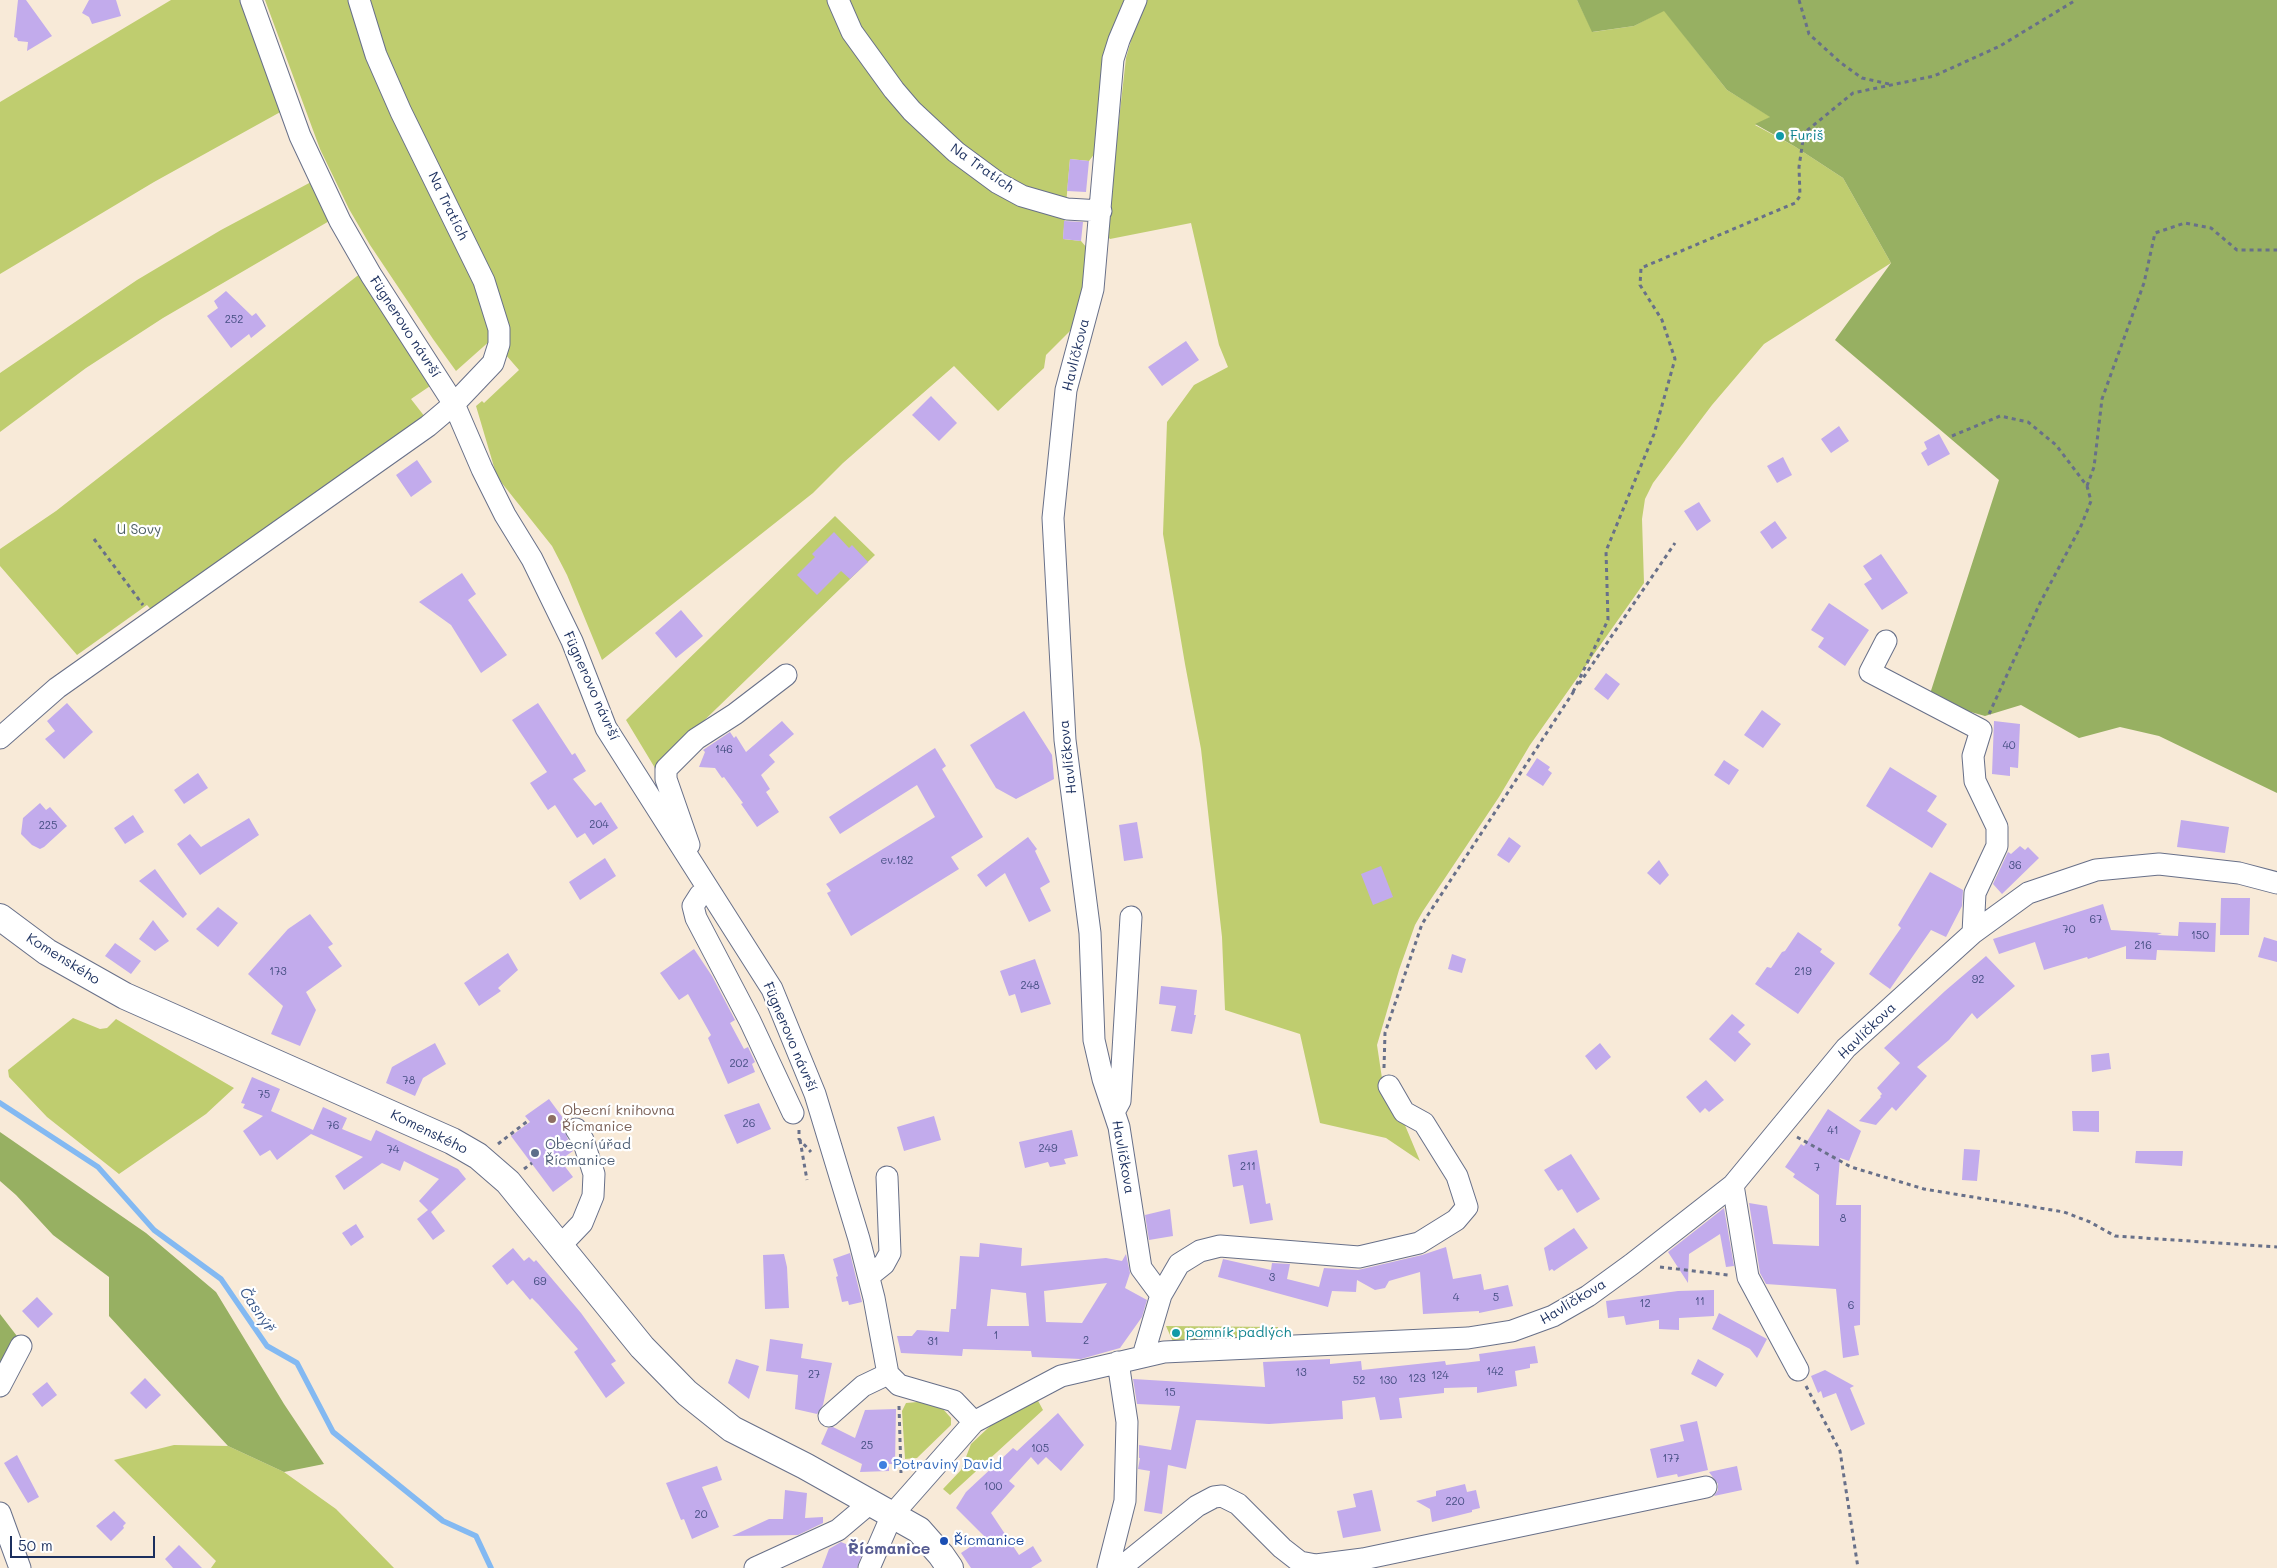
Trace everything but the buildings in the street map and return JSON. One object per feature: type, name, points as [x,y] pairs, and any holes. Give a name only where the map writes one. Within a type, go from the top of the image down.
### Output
[{"type":"main road","name":"Komenského","points":[[0,917],[47,952],[125,996],[452,1140],[481,1158],[506,1180],[642,1347],[687,1393],[732,1429],[805,1466],[919,1530],[942,1554],[950,1568]]},
{"type":"street","name":"Fügnerovo návrší","points":[[251,0],[300,136],[340,221],[371,275],[454,404],[486,477],[505,515],[532,559],[572,641],[606,728],[772,989],[815,1094],[869,1276],[894,1380]]},
{"type":"street","name":"Na Tratích","points":[[0,738],[57,688],[419,432],[454,404],[486,373],[493,363],[499,344],[499,329],[495,311],[484,281],[401,112],[376,55],[359,0]]},
{"type":"street","name":"Na Tratích","points":[[838,0],[852,32],[894,90],[912,111],[956,152],[998,182],[1022,196],[1067,210],[1101,211]]},
{"type":"street","points":[[1101,211],[1108,99],[1113,60],[1118,40],[1136,0]]},
{"type":"street","name":"Havlíčkova","points":[[1101,211],[1093,289],[1066,390],[1053,518],[1065,740],[1090,932],[1094,1040],[1119,1127],[1141,1268],[1161,1294]]},
{"type":"street","points":[[1886,641],[1870,672],[1981,730],[1973,756],[1974,781],[1997,826],[1997,846],[1975,893],[1973,932]]},
{"type":"street","points":[[786,675],[735,714],[696,739],[666,769],[666,779],[704,883],[700,895],[693,906],[696,918],[750,1020],[793,1113]]},
{"type":"street","name":"Havlíčkova","points":[[974,1422],[1061,1376],[1164,1352],[1468,1338],[1512,1332],[1553,1316],[1588,1296],[1632,1264],[1732,1185],[1846,1048],[1973,932],[2028,893],[2096,870],[2159,864],[2239,873],[2277,883]]},
{"type":"street","points":[[1114,1112],[1120,1101],[1131,917]]},
{"type":"street","points":[[1143,1356],[1161,1294],[1179,1264],[1200,1251],[1220,1246],[1359,1257],[1420,1243],[1456,1220],[1467,1207],[1457,1176],[1424,1123],[1404,1112],[1389,1086]]},
{"type":"street","points":[[560,1246],[582,1224],[593,1196],[594,1174],[583,1140],[576,1129]]},
{"type":"street","points":[[869,1276],[884,1264],[890,1253],[887,1177]]},
{"type":"street","points":[[1732,1185],[1748,1278],[1798,1370]]},
{"type":"street","points":[[0,1386],[21,1346]]},
{"type":"street","points":[[1118,1362],[1127,1422],[1125,1502],[1108,1568],[1119,1566],[1129,1561],[1197,1506],[1214,1497],[1222,1496],[1238,1504],[1282,1548],[1300,1562],[1316,1565],[1363,1559],[1706,1487]]},
{"type":"street","points":[[755,1568],[881,1509],[974,1422],[954,1401],[894,1380],[863,1386],[829,1416]]},
{"type":"street","points":[[869,1568],[881,1509]]},
{"type":"street","points":[[0,1513],[20,1568]]},
{"type":"path","points":[[1799,0],[1809,34],[1834,57],[1862,78],[1892,85]]},
{"type":"path","points":[[1573,692],[1608,620],[1606,551],[1654,434],[1675,359],[1662,320],[1640,285],[1641,268],[1795,203],[1800,196],[1799,167],[1804,133],[1853,93],[1934,76],[2000,46],[2076,0]]},
{"type":"path","points":[[2087,486],[2094,468],[2102,399],[2144,283],[2155,233],[2185,223],[2210,228],[2237,250],[2277,250]]},
{"type":"path","points":[[1952,436],[2000,416],[2028,422],[2056,445],[2087,486],[2091,501],[2081,526],[2040,603],[1981,730]]},
{"type":"path","points":[[94,539],[154,619]]},
{"type":"path","points":[[1389,1086],[1383,1063],[1385,1033],[1422,924],[1573,692],[1675,544]]},
{"type":"path","points":[[504,1139],[528,1120]]},
{"type":"path","points":[[1781,1126],[1851,1167],[1924,1189],[2064,1212],[2090,1222],[2115,1236],[2277,1247]]},
{"type":"path","points":[[800,1140],[807,1180]]},
{"type":"path","points":[[1632,1264],[1748,1278]]},
{"type":"path","points":[[1798,1370],[1840,1451],[1858,1568]]},
{"type":"path","points":[[894,1380],[901,1473]]},
{"type":"green space","points":[[171,0],[240,0],[284,110],[154,182],[0,274],[0,102]]},
{"type":"green space","points":[[265,0],[1128,0],[1098,149],[1089,161],[1070,159],[1063,239],[1081,241],[1093,255],[1079,322],[1046,355],[1044,368],[998,411],[954,366],[843,463],[813,493],[602,660],[567,575],[552,546],[497,477],[476,406],[482,401],[484,403],[519,370],[492,339],[456,371],[433,339],[370,245],[349,209],[320,149]]},
{"type":"green space","points":[[1145,0],[1577,0],[1593,32],[1634,26],[1664,10],[1727,90],[1771,117],[1755,125],[1794,146],[1843,178],[1891,263],[1764,344],[1712,405],[1653,483],[1645,499],[1642,519],[1644,583],[1530,745],[1499,797],[1415,925],[1399,970],[1377,1045],[1383,1085],[1399,1111],[1420,1161],[1386,1138],[1320,1123],[1300,1034],[1225,1010],[1222,937],[1201,749],[1163,534],[1167,422],[1194,385],[1228,367],[1219,345],[1191,223],[1110,239],[1106,235],[1126,58],[1140,9]]},
{"type":"green space","points":[[1577,0],[2277,0],[2277,793],[2159,736],[2120,727],[2079,738],[2021,705],[1985,716],[1928,700],[1999,480],[1835,340],[1891,263],[1843,178],[1794,146],[1755,124],[1770,117],[1727,90],[1664,11],[1634,26],[1592,32]]},
{"type":"green space","points":[[313,181],[331,220],[163,318],[86,368],[0,432],[0,373],[137,280],[221,230]]},
{"type":"green space","name":"U Sovy","points":[[361,273],[433,384],[411,399],[425,417],[154,613],[147,605],[77,655],[0,566],[0,549],[56,511]]},
{"type":"green space","points":[[835,516],[875,555],[655,768],[626,720]]},
{"type":"green space","points":[[73,1018],[100,1029],[107,1028],[116,1019],[234,1088],[206,1114],[119,1174],[47,1117],[9,1077],[8,1070]]},
{"type":"green space","points":[[0,1132],[146,1233],[216,1292],[284,1404],[324,1464],[284,1472],[228,1446],[109,1316],[109,1277],[53,1235],[16,1195],[0,1181]]},
{"type":"green space","points":[[0,1314],[20,1340],[0,1373]]},
{"type":"green space","points":[[1166,1326],[1278,1327],[1277,1335],[1174,1344]]},
{"type":"green space","points":[[1036,1397],[1043,1410],[950,1495],[943,1489],[961,1470],[971,1444],[1004,1413]]},
{"type":"green space","points":[[929,1401],[942,1408],[951,1418],[951,1425],[917,1458],[905,1459],[902,1411],[906,1403]]},
{"type":"green space","points":[[174,1445],[228,1446],[284,1472],[336,1509],[394,1568],[211,1568],[216,1561],[114,1460]]},
{"type":"waterway","name":"Časnýř","points":[[0,1103],[98,1167],[154,1230],[221,1279],[267,1346],[297,1363],[333,1432],[443,1521],[476,1536],[491,1568]]},
{"type":"place","name":"Furiš","points":[[1780,136]]},
{"type":"place","name":"Obecní knihovna Řícmanice","points":[[552,1119]]},
{"type":"place","name":"Obecní úřad Řícmanice","points":[[535,1153]]},
{"type":"place","name":"pomník padlých","points":[[1176,1333]]},
{"type":"place","name":"Potraviny David","points":[[883,1465]]},
{"type":"place","name":"Řícmanice","points":[[944,1541]]},
{"type":"district","name":"Řícmanice","points":[[889,1549]]}]
